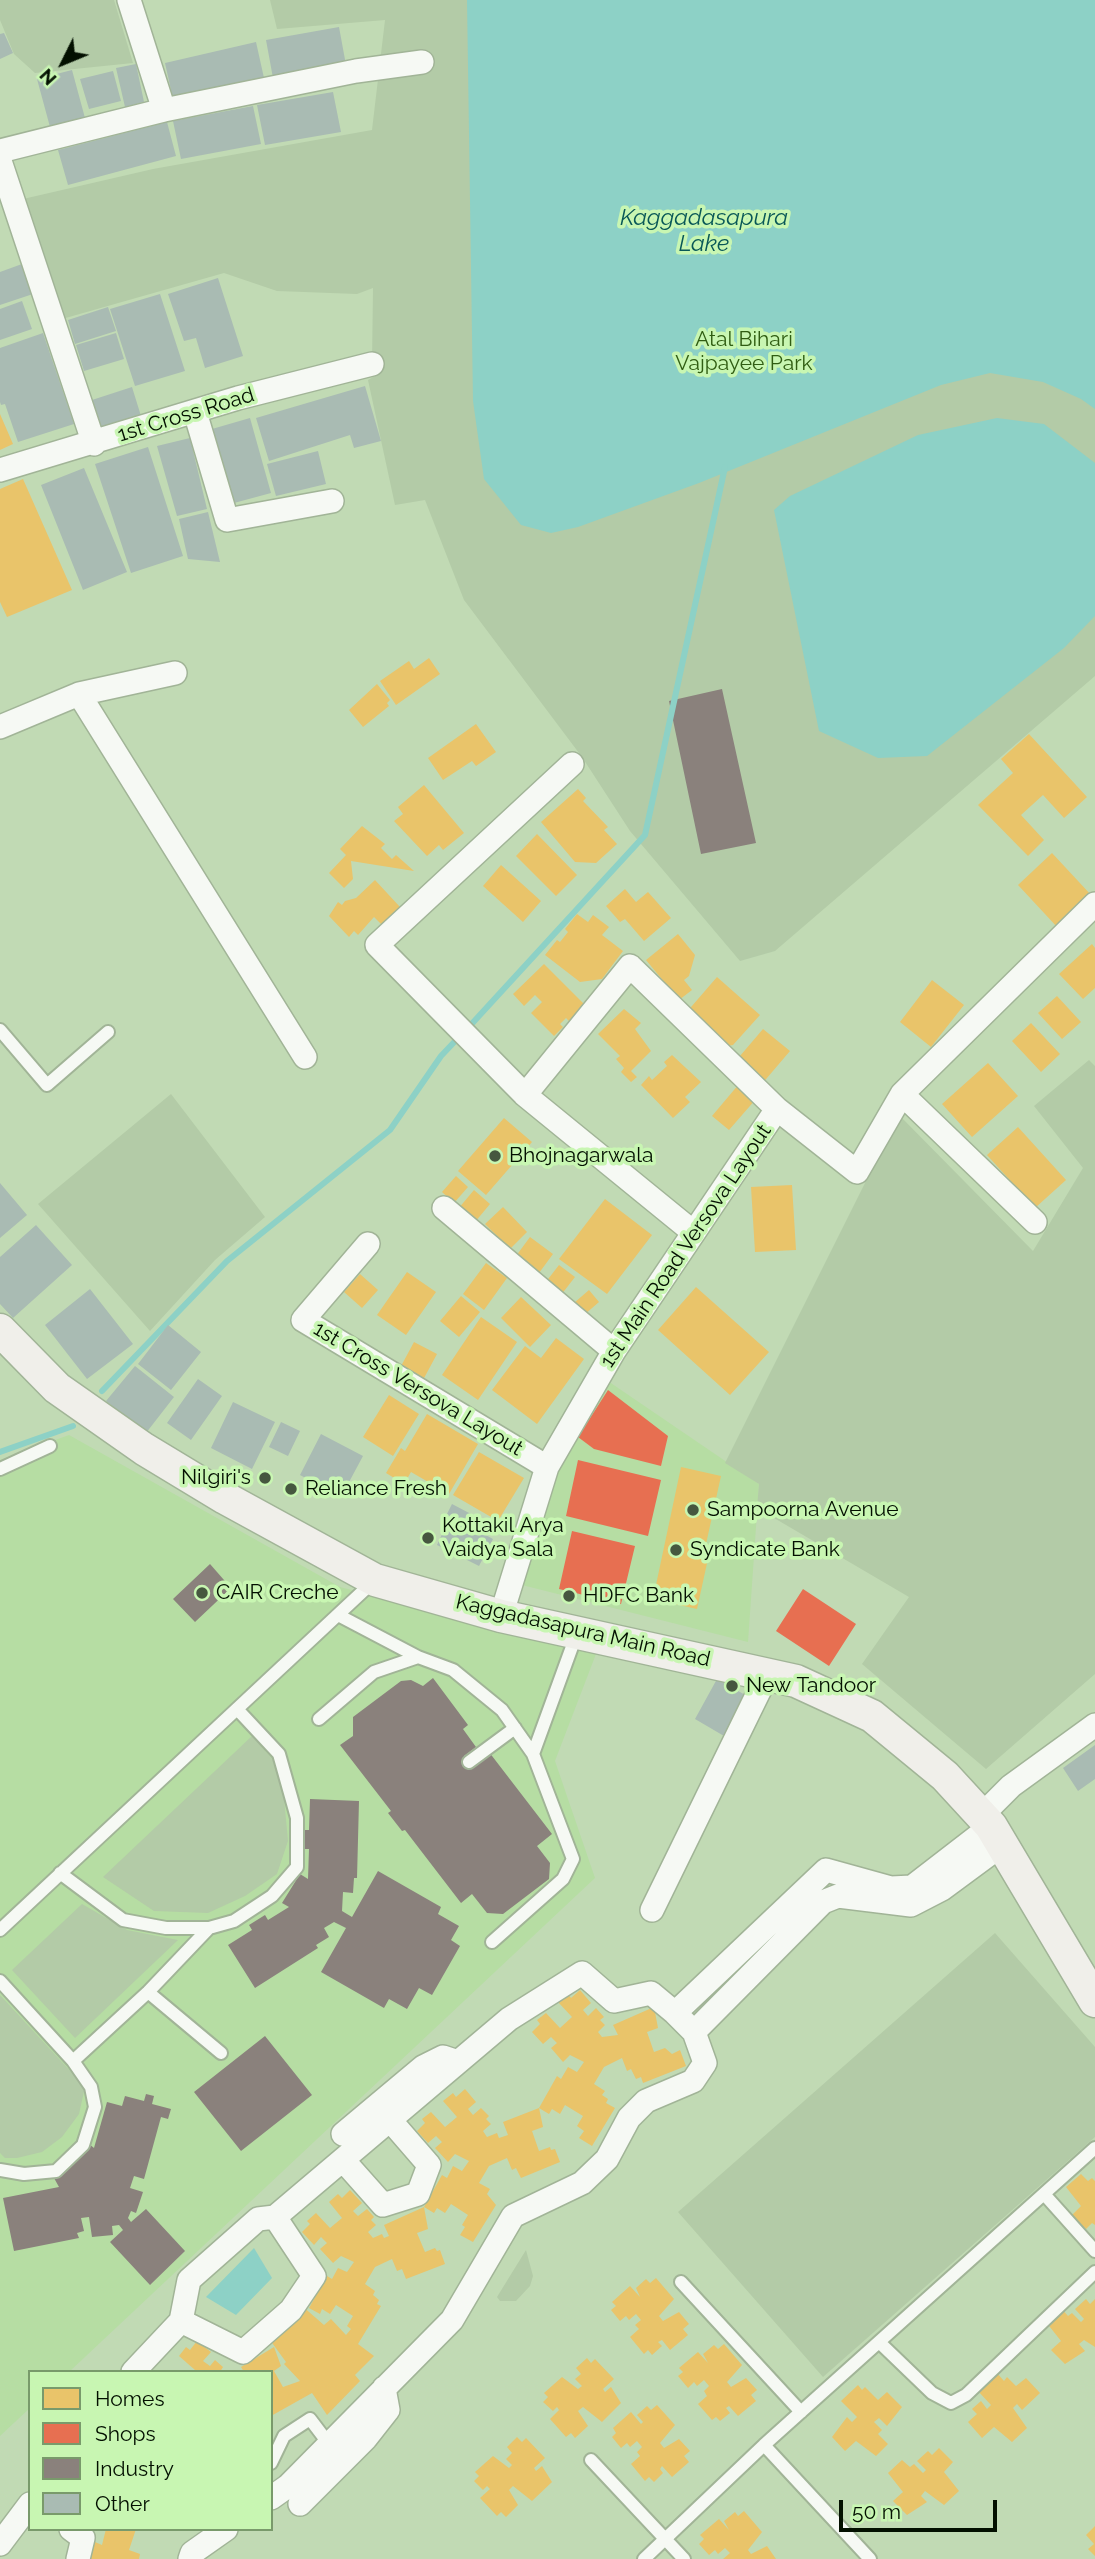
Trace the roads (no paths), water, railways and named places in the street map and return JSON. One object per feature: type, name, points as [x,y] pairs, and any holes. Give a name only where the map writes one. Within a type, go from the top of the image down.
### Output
[{"type":"main road","name":"Kaggadasapura Main Road","points":[[0,1330],[57,1388],[144,1450],[225,1498],[307,1540],[375,1580],[501,1616],[796,1681],[872,1716],[945,1776],[992,1828],[1095,2001]]},
{"type":"street","points":[[129,0],[164,110]]},
{"type":"street","points":[[0,151],[164,110],[356,71],[422,62]]},
{"type":"street","points":[[0,161],[94,444]]},
{"type":"street","name":"1st Cross Road","points":[[0,470],[94,444],[195,411],[372,363]]},
{"type":"street","points":[[195,411],[227,520],[332,501]]},
{"type":"street","points":[[0,727],[79,694],[176,673]]},
{"type":"street","points":[[79,694],[305,1057]]},
{"type":"street","points":[[572,764],[377,945],[525,1094],[693,1232]]},
{"type":"street","name":"1st Main Road Versova Layout","points":[[501,1616],[547,1467],[614,1351],[777,1109],[857,1172],[902,1094],[1093,909]]},
{"type":"street","points":[[525,1094],[630,966],[777,1109]]},
{"type":"street","points":[[902,1094],[1035,1222]]},
{"type":"street","points":[[444,1208],[614,1351]]},
{"type":"street","name":"1st Cross Versova Layout","points":[[368,1244],[303,1320],[547,1467]]},
{"type":"street","points":[[652,1910],[767,1675]]},
{"type":"street","points":[[694,2032],[822,1902],[838,1896],[911,1905],[942,1889],[992,1828],[1011,1786],[1095,1726]]},
{"type":"street","points":[[675,2013],[826,1870],[891,1888],[912,1887],[992,1828]]},
{"type":"street","points":[[136,2368],[181,2321],[189,2280],[258,2219],[275,2217],[509,2020],[582,1973],[614,2001],[651,1993],[675,2013],[694,2032],[705,2063],[693,2081],[646,2101],[629,2118],[607,2159],[582,2183],[513,2216],[452,2320],[288,2486],[273,2497]]},
{"type":"street","points":[[343,2134],[422,2067],[443,2057],[458,2062]]},
{"type":"street","points":[[343,2160],[383,2205],[418,2194],[429,2165],[390,2120]]},
{"type":"street","points":[[181,2321],[243,2353],[291,2310],[314,2276],[275,2217]]},
{"type":"street","points":[[300,2504],[366,2438],[388,2410],[384,2388]]},
{"type":"street","points":[[0,2544],[28,2507]]},
{"type":"street","points":[[74,2531],[83,2538],[78,2559]]},
{"type":"street","points":[[190,2559],[192,2553],[223,2531]]},
{"type":"street","points":[[0,2556],[5,2559]]},
{"type":"lane","points":[[0,1030],[47,1085],[108,1032]]},
{"type":"lane","points":[[0,1469],[50,1446]]},
{"type":"lane","points":[[0,1930],[375,1580]]},
{"type":"lane","points":[[338,1615],[418,1657],[453,1670],[502,1710],[533,1754],[573,1859],[563,1879],[492,1942]]},
{"type":"lane","points":[[533,1754],[577,1633]]},
{"type":"lane","points":[[320,1719],[374,1672],[418,1657]]},
{"type":"lane","points":[[60,1873],[123,1920],[166,1928],[209,1928],[234,1921],[272,1895],[298,1867],[296,1818],[279,1754],[237,1709]]},
{"type":"lane","points":[[469,1762],[515,1728]]},
{"type":"lane","points":[[73,2061],[148,1992],[209,1928]]},
{"type":"lane","points":[[0,1982],[73,2061],[90,2087],[94,2107],[83,2145],[55,2171],[24,2174],[0,2169]]},
{"type":"lane","points":[[148,1992],[221,2053]]},
{"type":"lane","points":[[644,2559],[764,2445],[1095,2148]]},
{"type":"lane","points":[[1044,2194],[1095,2251]]},
{"type":"lane","points":[[879,2342],[932,2393],[951,2403],[966,2395],[1095,2272]]},
{"type":"lane","points":[[681,2281],[801,2412]]},
{"type":"lane","points":[[273,2459],[284,2436],[310,2419],[329,2444]]},
{"type":"lane","points":[[764,2445],[870,2559]]},
{"type":"lane","points":[[591,2460],[684,2559]]},
{"type":"water","name":"Kaggadasapura Lake","points":[[467,0],[1095,0],[1095,409],[1081,399],[1043,382],[990,373],[941,385],[699,483],[578,527],[551,533],[521,525],[484,479],[473,401]]},
{"type":"water","points":[[997,418],[1044,424],[1095,463],[1095,616],[1064,648],[927,756],[878,758],[819,731],[774,510],[790,496],[918,435]]},
{"type":"water","points":[[254,2248],[272,2278],[236,2315],[206,2297]]},
{"type":"waterway","points":[[467,1029],[645,835],[725,467]]},
{"type":"waterway","points":[[102,1391],[227,1261],[390,1130],[441,1056],[459,1037]]},
{"type":"waterway","points":[[0,1452],[73,1426]]},
{"type":"place","name":"Bhojnagarwala","points":[[495,1156]]},
{"type":"place","name":"Nilgiri's","points":[[265,1478]]},
{"type":"place","name":"Reliance Fresh","points":[[291,1489]]},
{"type":"place","name":"Sampoorna Avenue","points":[[693,1510]]},
{"type":"place","name":"Kottakil Arya Vaidya Sala","points":[[428,1538]]},
{"type":"place","name":"Syndicate Bank","points":[[676,1550]]},
{"type":"place","name":"CAIR Creche","points":[[202,1593]]},
{"type":"place","name":"HDFC Bank","points":[[569,1596]]},
{"type":"place","name":"New Tandoor","points":[[732,1686]]},
{"type":"park label","name":"Atal Bihari Vajpayee Park","points":[[744,352]]}]
